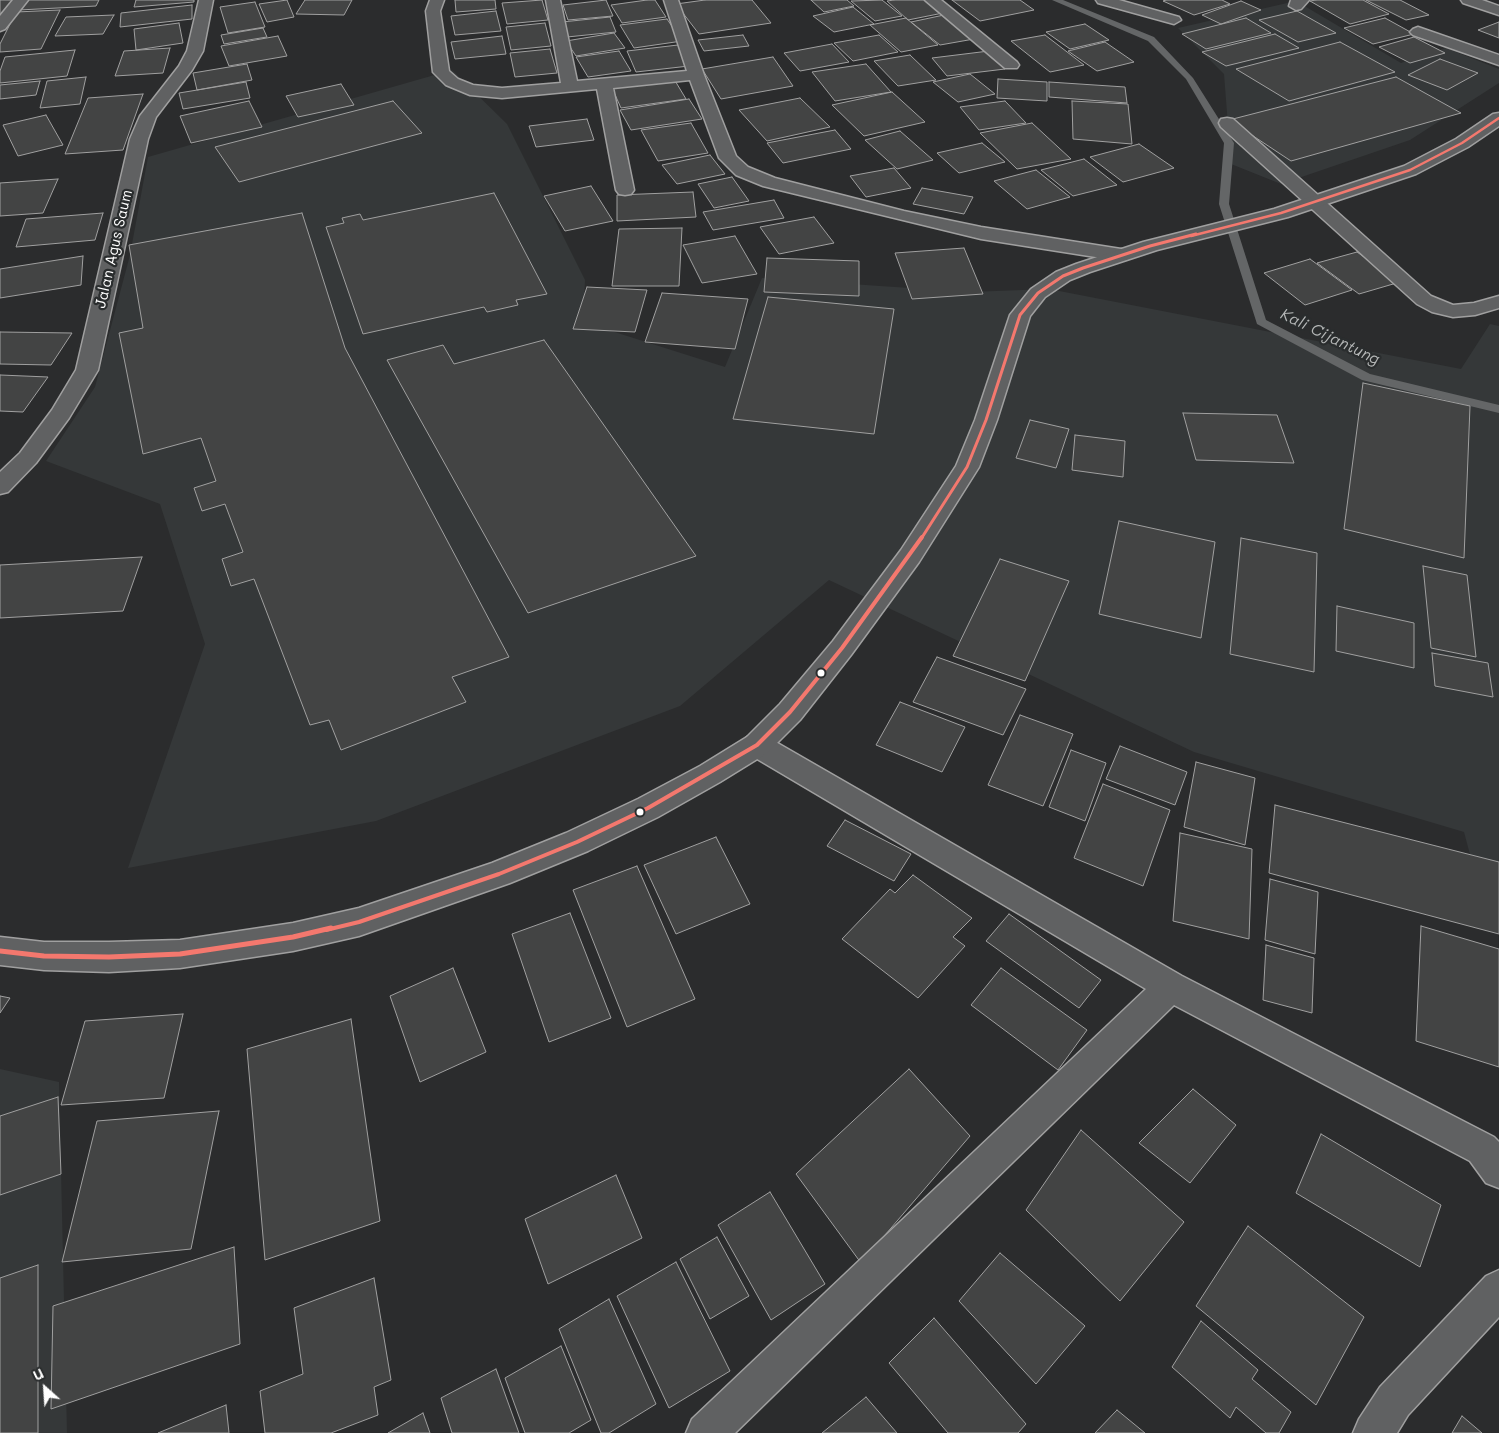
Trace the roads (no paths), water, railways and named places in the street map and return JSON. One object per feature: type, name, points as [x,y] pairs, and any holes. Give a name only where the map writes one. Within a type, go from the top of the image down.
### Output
[{"type":"street","points":[[0,26],[21,0]]},
{"type":"street","name":"Jalan Agus Saum","points":[[0,486],[28,458],[62,413],[87,370],[139,139],[148,116],[186,67],[195,51],[206,0]]},
{"type":"street","points":[[437,0],[433,11],[440,72],[446,78],[465,88],[482,92],[502,93],[696,75]]},
{"type":"street","points":[[553,0],[570,87]]},
{"type":"street","points":[[671,0],[696,75],[728,158],[742,171],[751,176],[903,216],[981,232],[1121,255]]},
{"type":"street","points":[[932,0],[1011,65]]},
{"type":"street","points":[[1103,0],[1174,20]]},
{"type":"street","points":[[1468,0],[1499,11]]},
{"type":"street","points":[[1418,32],[1499,60]]},
{"type":"street","points":[[604,84],[625,190]]},
{"type":"street","points":[[0,951],[44,956],[180,954],[293,937],[359,922],[499,874],[577,842],[648,808],[757,745],[790,712],[842,648],[910,556],[967,467],[986,420],[1020,315],[1038,293],[1063,276],[1121,255],[1282,213],[1410,170],[1462,143],[1499,118]]},
{"type":"street","points":[[1227,123],[1424,300],[1439,308],[1453,311],[1475,309],[1499,302]]},
{"type":"street","points":[[757,745],[1170,987],[1482,1148],[1499,1170]]},
{"type":"street","points":[[706,1433],[1170,987]]},
{"type":"street","points":[[1373,1433],[1394,1401],[1499,1289]]},
{"type":"waterway","name":"Kali Cijantung","points":[[1056,0],[1151,39],[1189,78],[1229,143],[1224,204],[1261,322],[1366,377],[1499,409]]}]
